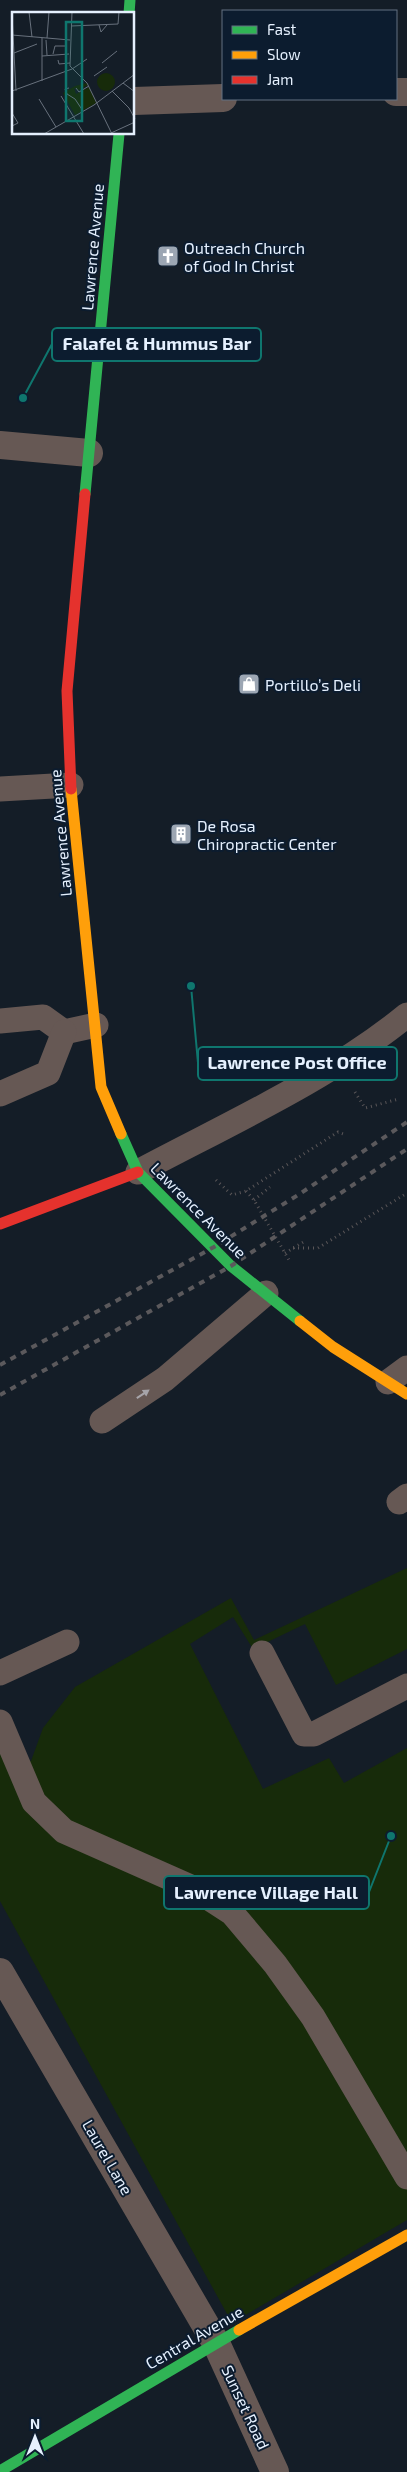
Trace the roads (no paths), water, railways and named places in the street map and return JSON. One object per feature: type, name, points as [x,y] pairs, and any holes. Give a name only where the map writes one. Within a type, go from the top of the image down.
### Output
[{"type":"street","points":[[135,101],[222,98]]},
{"type":"street","name":"Lawrence Avenue","points":[[118,135],[67,691],[71,785],[101,1087],[138,1172],[214,1246],[231,1266],[333,1347],[401,1381]]},
{"type":"street","points":[[0,446],[89,453]]},
{"type":"street","points":[[0,1224],[138,1172]]},
{"type":"street","name":"Laurel Lane","points":[[0,1972],[216,2342]]},
{"type":"street","name":"Central Avenue","points":[[0,2471],[216,2342],[407,2235]]},
{"type":"street","name":"Sunset Road","points":[[216,2342],[275,2472]]},
{"type":"lane","points":[[0,789],[71,785]]},
{"type":"lane","points":[[138,1172],[289,1092],[383,1035],[407,1015]]},
{"type":"lane","points":[[0,1021],[43,1017],[64,1032],[96,1025]]},
{"type":"lane","points":[[0,1094],[48,1073],[64,1032]]},
{"type":"lane","points":[[102,1421],[165,1379],[266,1294]]},
{"type":"lane","points":[[0,1672],[67,1642]]},
{"type":"lane","points":[[262,1653],[304,1734],[314,1734],[407,1686]]},
{"type":"lane","points":[[0,1722],[34,1802],[64,1831],[195,1889],[232,1913],[275,1964],[313,2017],[407,2177]]},
{"type":"railway","points":[[0,1365],[214,1247],[298,1195],[407,1122]]},
{"type":"railway","points":[[0,1395],[231,1266],[407,1149]]},
{"type":"place","name":"Outreach Church of God In Christ","points":[[168,256]]},
{"type":"place","name":"Falafel & Hummus Bar","points":[[23,398]]},
{"type":"place","name":"Portillo’s Deli","points":[[249,684]]},
{"type":"place","name":"De Rosa Chiropractic Center","points":[[181,834]]},
{"type":"place","name":"Lawrence Post Office","points":[[191,986]]},
{"type":"place","name":"Lawrence Village Hall","points":[[391,1836]]}]
